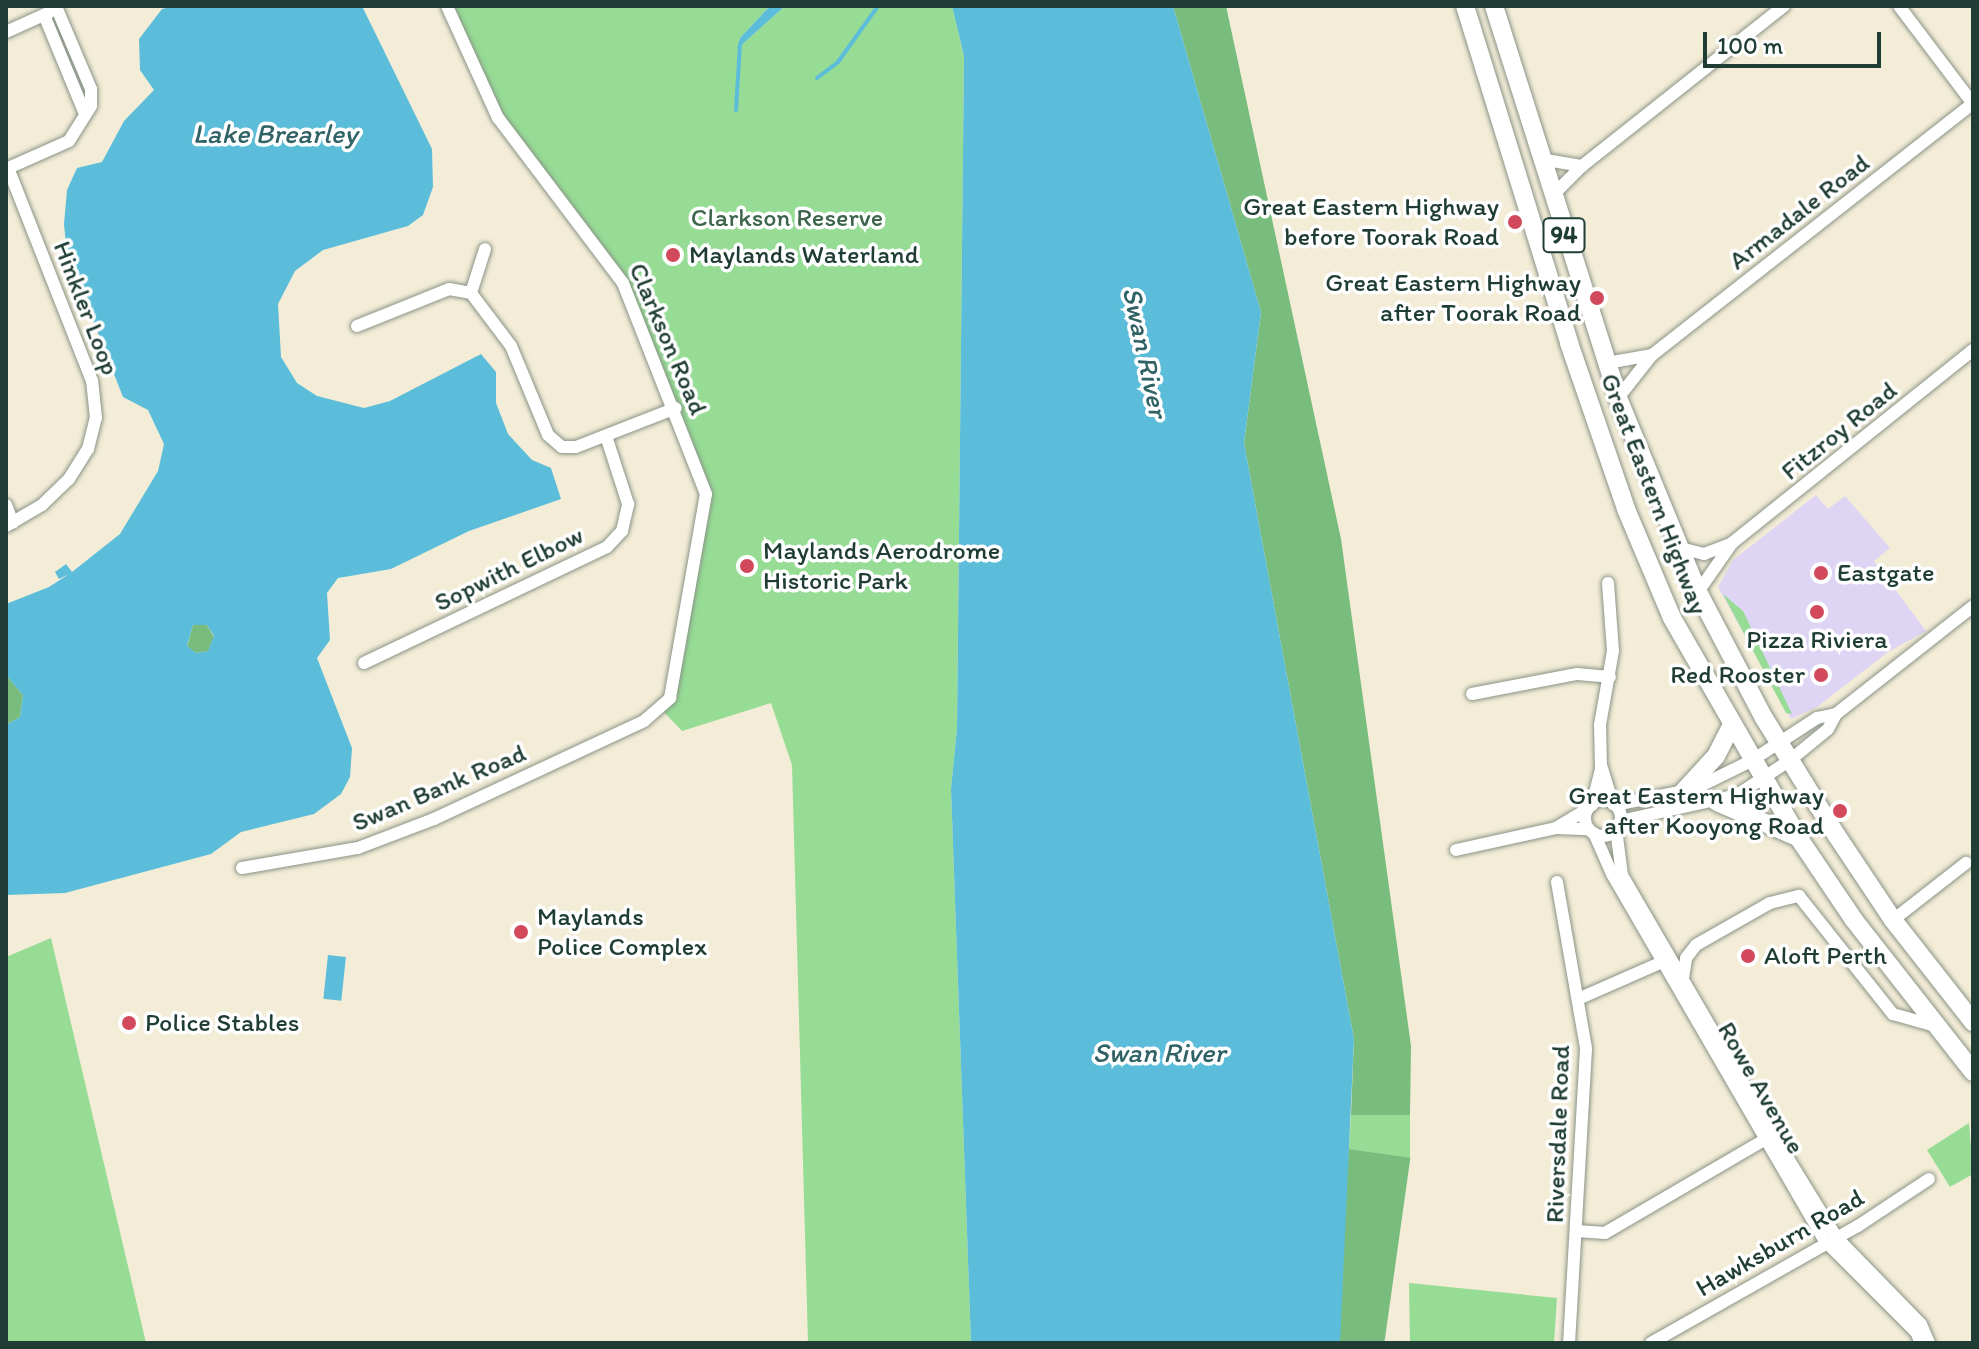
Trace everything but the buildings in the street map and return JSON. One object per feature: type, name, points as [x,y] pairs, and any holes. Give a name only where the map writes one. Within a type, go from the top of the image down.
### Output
[{"type":"highway","name":"Great Eastern Highway","points":[[1465,6],[1626,509],[1672,618],[1751,761],[1798,837],[1935,1026],[1973,1072]]},
{"type":"highway","name":"Great Eastern Highway","points":[[1494,6],[1551,197],[1618,398],[1676,547],[1784,752],[1893,920],[1973,1022]]},
{"type":"highway","points":[[1682,793],[1716,756],[1731,726]]},
{"type":"highway","points":[[1717,802],[1798,837]]},
{"type":"street","name":"Clarkson Road","points":[[447,6],[498,118],[623,283],[676,408],[707,508],[670,698],[644,721]]},
{"type":"street","points":[[1551,197],[1582,166],[1784,6]]},
{"type":"street","points":[[1899,6],[1973,103]]},
{"type":"street","points":[[6,32],[60,7],[91,89],[91,106],[69,141],[7,169]]},
{"type":"street","points":[[44,15],[85,114]]},
{"type":"street","name":"Armadale Road","points":[[1618,398],[1652,355],[1973,103]]},
{"type":"street","points":[[1540,159],[1582,166]]},
{"type":"street","name":"Hinkler Loop","points":[[7,169],[92,381],[96,418],[88,449],[69,479],[10,525]]},
{"type":"street","points":[[471,293],[485,249]]},
{"type":"street","points":[[357,326],[449,289],[471,293],[511,346],[548,435],[562,447],[576,447],[676,408]]},
{"type":"street","name":"Fitzroy Road","points":[[1698,592],[1732,543],[1973,350]]},
{"type":"street","name":"Armadale Road","points":[[1607,363],[1652,355]]},
{"type":"street","name":"Sopwith Elbow","points":[[364,663],[607,547],[622,531],[628,504],[606,436]]},
{"type":"street","points":[[6,505],[10,525]]},
{"type":"street","name":"Fitzroy Road","points":[[1676,547],[1704,554],[1732,543]]},
{"type":"street","points":[[1591,831],[1590,807],[1601,765],[1600,725],[1610,677],[1613,642],[1608,583]]},
{"type":"street","points":[[1556,828],[1590,807],[1682,793],[1751,761],[1784,752],[1828,729],[1836,714],[1973,606]]},
{"type":"street","points":[[1472,694],[1577,674],[1610,677]]},
{"type":"street","points":[[1456,850],[1556,828],[1606,835],[1618,825],[1717,802],[1762,779],[1817,718],[1836,714]]},
{"type":"street","name":"Swan Bank Road","points":[[242,868],[358,848],[438,818],[644,721]]},
{"type":"street","name":"Rowe Avenue","points":[[1601,765],[1614,804],[1622,875],[1667,960],[1683,978],[1769,1137]]},
{"type":"street","name":"Rowe Avenue","points":[[1591,831],[1831,1239],[1917,1333],[1920,1343]]},
{"type":"street","points":[[1893,920],[1966,863]]},
{"type":"street","name":"Riversdale Road","points":[[1557,882],[1586,1049],[1569,1343]]},
{"type":"street","points":[[1683,978],[1686,958],[1696,945],[1770,903],[1799,896],[1893,1014],[1935,1026]]},
{"type":"street","points":[[1578,999],[1667,960]]},
{"type":"street","points":[[1577,1231],[1605,1233],[1769,1137]]},
{"type":"street","name":"Hawksburn Road","points":[[1651,1343],[1929,1179]]},
{"type":"street","name":"Rowe Avenue","points":[[1831,1239],[1921,1324],[1929,1343]]},
{"type":"shaded area","points":[[1816,495],[1828,509],[1845,496],[1890,548],[1874,561],[1926,631],[1888,652],[1817,707],[1791,719],[1718,587],[1733,560]]},
{"type":"green space","name":"Clarkson Reserve","points":[[450,6],[770,6],[740,38],[738,48],[785,6],[952,6],[964,56],[957,728],[951,789],[971,1343],[808,1343],[792,765],[771,703],[682,731],[661,709],[709,508],[628,283],[499,116]]},
{"type":"green space","points":[[1173,6],[1226,6],[1341,539],[1411,1046],[1410,1115],[1351,1115],[1354,1039],[1244,443],[1261,312]]},
{"type":"green space","points":[[1723,594],[1743,611],[1792,714],[1786,713]]},
{"type":"green space","points":[[193,625],[207,625],[214,637],[208,651],[196,653],[187,647]]},
{"type":"green space","points":[[6,675],[23,695],[20,717],[6,725]]},
{"type":"green space","points":[[51,938],[146,1343],[6,1343],[6,957]]},
{"type":"green space","points":[[1351,1115],[1410,1115],[1410,1158],[1349,1149]]},
{"type":"green space","points":[[1969,1123],[1973,1174],[1950,1187],[1927,1150]]},
{"type":"green space","points":[[1349,1149],[1410,1158],[1384,1343],[1322,1341]]},
{"type":"green space","points":[[1409,1283],[1557,1298],[1554,1343],[1410,1343]]},
{"type":"water","name":"Lake Brearley","points":[[175,6],[362,6],[432,149],[433,187],[423,215],[408,226],[323,250],[295,271],[278,304],[281,357],[297,383],[317,396],[364,408],[390,401],[481,354],[496,372],[496,403],[508,434],[532,460],[551,468],[561,499],[469,531],[391,569],[338,578],[327,593],[330,640],[317,658],[352,748],[350,777],[341,794],[314,814],[241,832],[211,854],[65,893],[6,895],[6,725],[20,717],[23,695],[6,675],[6,604],[49,587],[69,574],[59,579],[55,572],[66,564],[72,572],[120,534],[158,471],[164,444],[148,410],[123,397],[67,254],[64,224],[67,190],[77,168],[102,162],[124,121],[154,90],[140,70],[139,39],[162,9]],"holes":[[[193,625],[207,625],[214,636],[208,651],[196,653],[187,646]]]},
{"type":"water","points":[[770,6],[785,6],[737,49],[740,38]]},
{"type":"water","name":"Swan River","points":[[952,6],[1173,6],[1261,312],[1244,443],[1354,1039],[1340,1343],[971,1343],[951,789],[957,728],[964,56]]},
{"type":"water","points":[[328,955],[346,957],[341,1001],[323,999]]},
{"type":"waterway","points":[[817,78],[838,62],[878,6]]},
{"type":"waterway","points":[[736,110],[740,45]]},
{"type":"place","name":"Great Eastern Highway before Toorak Road","points":[[1515,222]]},
{"type":"place","name":"Maylands Waterland","points":[[673,255]]},
{"type":"place","name":"Great Eastern Highway after Toorak Road","points":[[1597,298]]},
{"type":"place","name":"Maylands Aerodrome Historic Park","points":[[747,566]]},
{"type":"place","name":"Eastgate","points":[[1821,573]]},
{"type":"place","name":"Pizza Riviera","points":[[1817,612]]},
{"type":"place","name":"Red Rooster","points":[[1821,675]]},
{"type":"place","name":"Great Eastern Highway after Kooyong Road","points":[[1840,811]]},
{"type":"place","name":"Maylands Police Complex","points":[[521,932]]},
{"type":"place","name":"Aloft Perth","points":[[1748,956]]},
{"type":"place","name":"Police Stables","points":[[129,1023]]}]
